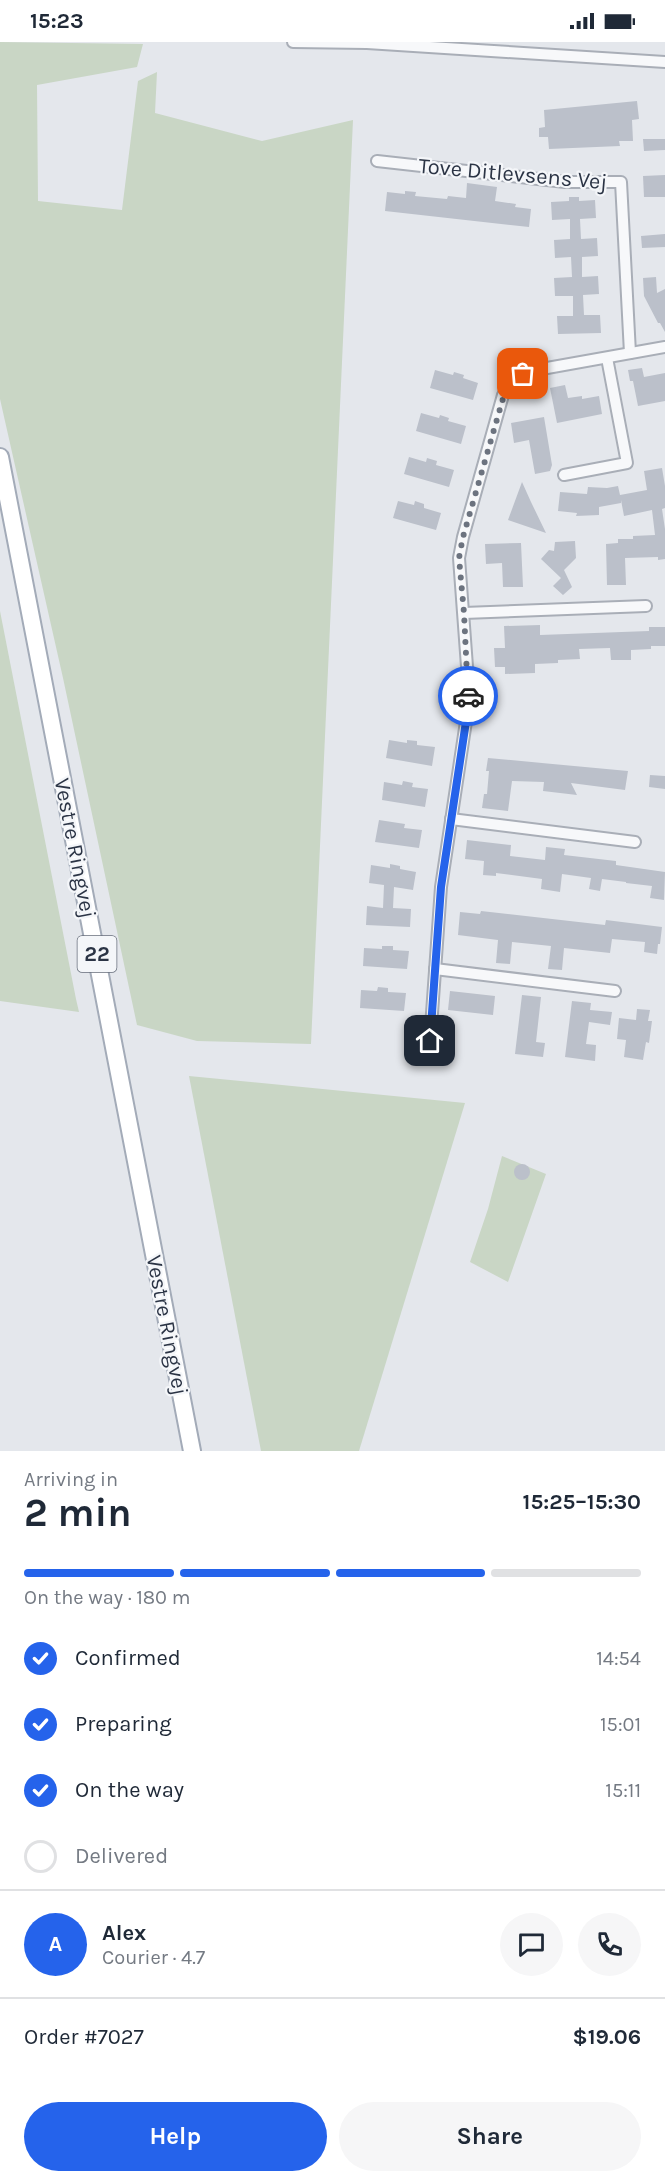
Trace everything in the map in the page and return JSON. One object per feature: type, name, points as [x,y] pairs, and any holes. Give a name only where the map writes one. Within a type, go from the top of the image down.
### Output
[{"type":"main road","name":"Vestre Ringvej","points":[[0,456],[192,1451]]},
{"type":"street","points":[[293,42],[367,43],[665,62]]},
{"type":"street","name":"Tove Ditlevsens Vej","points":[[377,161],[565,182],[621,182],[630,353]]},
{"type":"street","points":[[430,1041],[441,887],[467,715],[468,680],[459,558],[504,395],[512,383],[523,374],[536,370],[665,347]]},
{"type":"street","points":[[564,475],[627,463],[607,358]]},
{"type":"street","points":[[464,613],[646,606]]},
{"type":"street","points":[[451,819],[635,842]]},
{"type":"street","points":[[435,969],[615,991]]},
{"type":"green space","points":[[0,42],[143,44],[137,67],[37,85],[38,201],[122,210],[138,81],[157,72],[155,113],[262,141],[353,120],[311,1044],[197,1041],[137,1025],[63,678],[0,399]]},
{"type":"green space","points":[[0,611],[76,999],[79,1012],[0,1001]]},
{"type":"green space","points":[[189,1076],[465,1103],[359,1451],[261,1451]]},
{"type":"green space","points":[[502,1156],[546,1174],[508,1282],[470,1262],[488,1209]]},
{"type":"building","points":[[637,101],[639,119],[632,120],[633,141],[619,141],[620,146],[549,149],[548,137],[539,137],[539,128],[545,127],[544,110]]},
{"type":"building","points":[[643,139],[665,139],[665,150],[644,151]]},
{"type":"building","points":[[665,175],[665,197],[644,197],[643,176]]},
{"type":"building","points":[[467,183],[497,187],[495,201],[531,209],[529,227],[385,211],[387,192],[405,194],[405,191],[416,192],[415,196],[447,199],[448,196],[466,198]]},
{"type":"building","points":[[569,197],[579,197],[579,201],[595,200],[596,218],[580,219],[581,239],[597,238],[598,256],[582,257],[582,277],[598,276],[599,294],[583,295],[584,315],[600,315],[601,333],[558,334],[557,316],[573,316],[573,296],[555,296],[554,278],[572,277],[571,257],[555,258],[554,240],[570,239],[570,219],[552,220],[551,202],[569,201]]},
{"type":"building","points":[[665,234],[665,247],[642,248],[641,236]]},
{"type":"building","points":[[656,277],[657,293],[665,289],[665,332],[644,296],[643,278]]},
{"type":"building","points":[[642,368],[644,377],[665,373],[665,401],[638,406],[633,381],[630,381],[628,370]]},
{"type":"building","points":[[435,370],[453,375],[454,372],[464,375],[463,378],[478,383],[473,400],[430,388]]},
{"type":"building","points":[[565,385],[568,398],[582,396],[582,399],[599,396],[602,414],[557,423],[550,388]]},
{"type":"building","points":[[421,413],[439,418],[440,415],[449,418],[448,421],[466,426],[461,444],[416,431]]},
{"type":"building","points":[[544,417],[552,465],[550,471],[535,474],[529,440],[514,443],[511,423]]},
{"type":"building","points":[[409,457],[426,462],[427,458],[437,461],[436,465],[454,470],[449,487],[404,474]]},
{"type":"building","points":[[662,468],[665,486],[665,508],[662,509],[665,559],[658,560],[658,557],[625,558],[626,585],[607,585],[606,544],[618,543],[618,539],[633,539],[633,536],[655,535],[652,510],[624,516],[621,500],[621,503],[599,507],[599,515],[576,516],[577,513],[558,511],[560,492],[587,494],[588,487],[618,486],[620,495],[647,490],[644,471]]},
{"type":"building","points":[[522,482],[531,502],[546,533],[508,520]]},
{"type":"building","points":[[398,501],[414,505],[415,501],[424,504],[424,508],[441,513],[436,530],[393,518]]},
{"type":"building","points":[[575,541],[576,558],[564,570],[572,587],[563,595],[553,586],[561,578],[541,559],[549,550],[554,551],[555,542]]},
{"type":"building","points":[[521,543],[523,587],[503,587],[502,563],[486,564],[485,544]]},
{"type":"building","points":[[540,625],[540,635],[649,631],[649,627],[665,627],[665,646],[631,650],[631,660],[611,660],[610,648],[579,649],[580,659],[535,664],[535,673],[505,674],[505,667],[495,667],[494,648],[505,648],[504,626]]},
{"type":"building","points":[[389,740],[407,743],[407,740],[417,741],[417,745],[435,747],[432,766],[386,758]]},
{"type":"building","points":[[488,758],[628,771],[625,790],[571,783],[577,795],[543,791],[544,782],[512,781],[508,811],[482,808],[484,794],[487,794]]},
{"type":"building","points":[[650,775],[665,776],[665,789],[649,787]]},
{"type":"building","points":[[403,781],[413,783],[412,787],[428,789],[425,807],[382,800],[384,782],[402,785]]},
{"type":"building","points":[[379,820],[405,824],[404,828],[422,830],[419,848],[375,842]]},
{"type":"building","points":[[467,840],[511,845],[510,856],[545,860],[546,847],[565,849],[564,855],[616,861],[616,865],[665,872],[664,900],[650,898],[652,886],[626,882],[602,879],[600,891],[589,889],[591,878],[562,874],[560,892],[541,889],[542,879],[496,873],[496,876],[483,875],[484,861],[465,859]]},
{"type":"building","points":[[390,864],[400,866],[400,869],[416,872],[413,890],[394,887],[393,908],[411,909],[410,927],[366,925],[367,906],[383,908],[384,885],[369,883],[371,865],[390,868]]},
{"type":"building","points":[[481,911],[605,925],[606,920],[662,927],[660,944],[658,944],[657,954],[644,952],[645,942],[612,939],[610,953],[564,948],[562,970],[548,969],[551,946],[512,942],[510,964],[496,963],[498,940],[458,935],[460,912],[480,914]]},
{"type":"building","points":[[382,946],[393,946],[393,950],[409,951],[407,969],[363,966],[364,948],[382,949]]},
{"type":"building","points":[[378,987],[388,988],[388,992],[406,993],[404,1011],[360,1008],[361,990],[377,991]]},
{"type":"building","points":[[450,991],[495,996],[493,1015],[448,1010]]},
{"type":"building","points":[[522,995],[541,997],[536,1042],[545,1043],[543,1057],[515,1054]]},
{"type":"building","points":[[572,1001],[591,1003],[590,1010],[612,1012],[610,1025],[589,1022],[586,1044],[596,1045],[595,1061],[565,1057]]},
{"type":"building","points":[[637,1009],[650,1010],[648,1021],[652,1021],[649,1043],[646,1042],[643,1060],[624,1057],[626,1040],[617,1039],[619,1018],[636,1020]]},
{"type":"building","points":[[519,1164],[525,1164],[530,1172],[528,1178],[519,1180],[514,1175],[514,1169]]},
{"type":"way so far","points":[[468,696],[459,558],[504,395],[512,383],[523,374]]},
{"type":"route","points":[[430,1041],[441,887],[468,696]]}]
